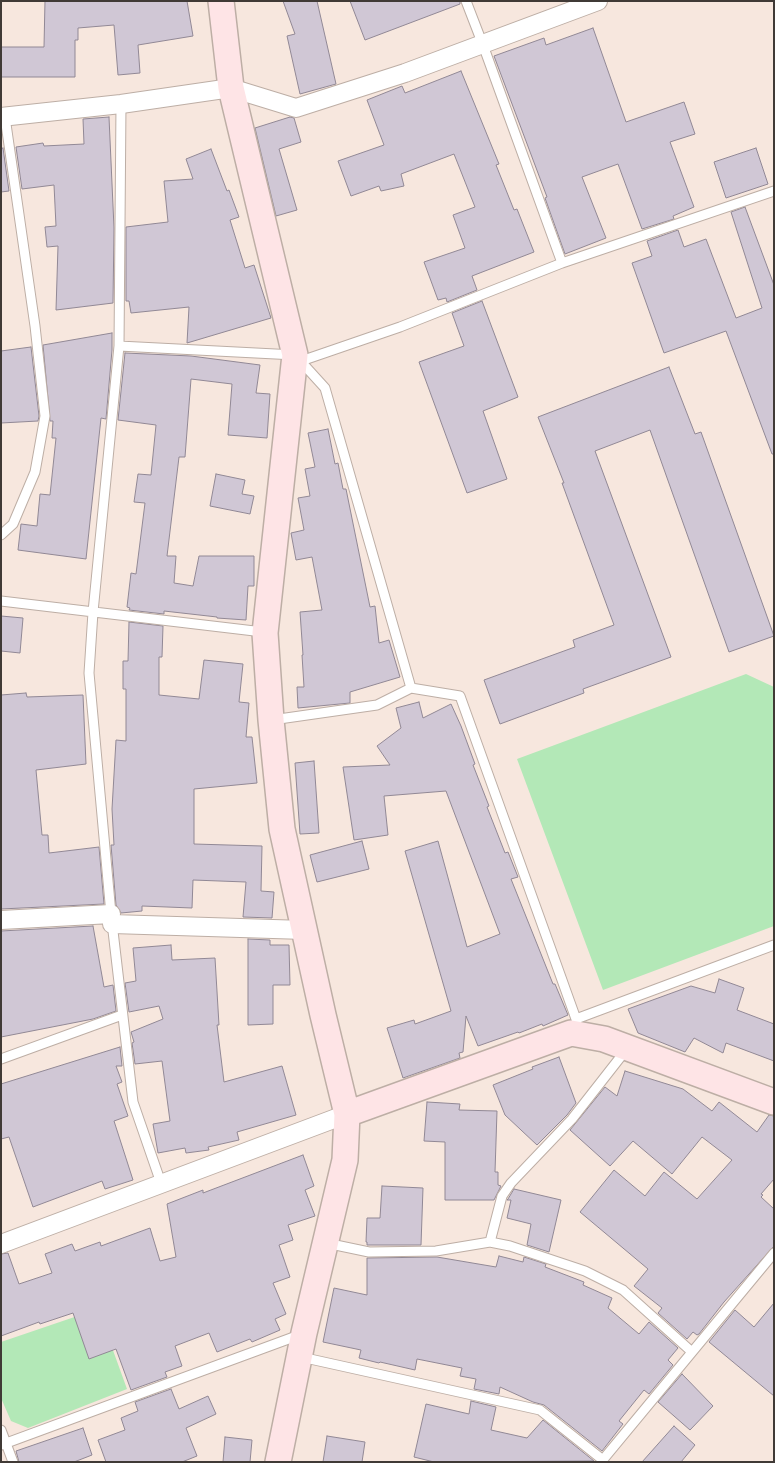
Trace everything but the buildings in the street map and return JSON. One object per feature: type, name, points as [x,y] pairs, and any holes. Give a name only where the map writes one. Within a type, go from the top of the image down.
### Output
[{"type":"street","points":[[221,1],[231,88],[298,358],[265,633],[271,720],[282,829],[347,1114],[345,1160],[304,1332],[278,1462]]},
{"type":"street","points":[[3,117],[121,104],[231,88],[296,108],[405,73],[598,1]]},
{"type":"street","points":[[1,920],[112,919],[305,930]]},
{"type":"street","points":[[1,1244],[347,1114],[571,1033],[577,1027],[628,1048],[772,1098]]},
{"type":"lane","points":[[466,1],[562,263]]},
{"type":"lane","points":[[121,104],[119,346],[92,612],[89,673],[112,919],[133,1102],[161,1183]]},
{"type":"lane","points":[[1,535],[13,524],[35,472],[45,416],[35,326],[3,117]]},
{"type":"lane","points":[[119,346],[298,358],[400,326],[562,263],[774,192]]},
{"type":"lane","points":[[298,358],[325,388],[411,688]]},
{"type":"lane","points":[[1,602],[265,633]]},
{"type":"lane","points":[[271,720],[377,705],[411,688],[460,696],[577,1027],[774,945]]},
{"type":"lane","points":[[1,1059],[122,1015]]},
{"type":"lane","points":[[490,1242],[502,1196],[511,1183],[572,1119],[628,1048]]},
{"type":"lane","points":[[325,1243],[369,1252],[436,1250],[490,1242],[510,1246],[585,1271],[623,1290],[692,1352]]},
{"type":"lane","points":[[299,1357],[540,1410],[602,1461],[774,1253]]},
{"type":"lane","points":[[4,1444],[304,1332]]},
{"type":"lane","points":[[1,1430],[4,1444],[13,1462]]},
{"type":"green space","points":[[746,674],[774,687],[774,926],[603,990],[517,759]]},
{"type":"green space","points":[[98,1309],[127,1389],[28,1428],[11,1421],[1,1398],[1,1342]]}]
